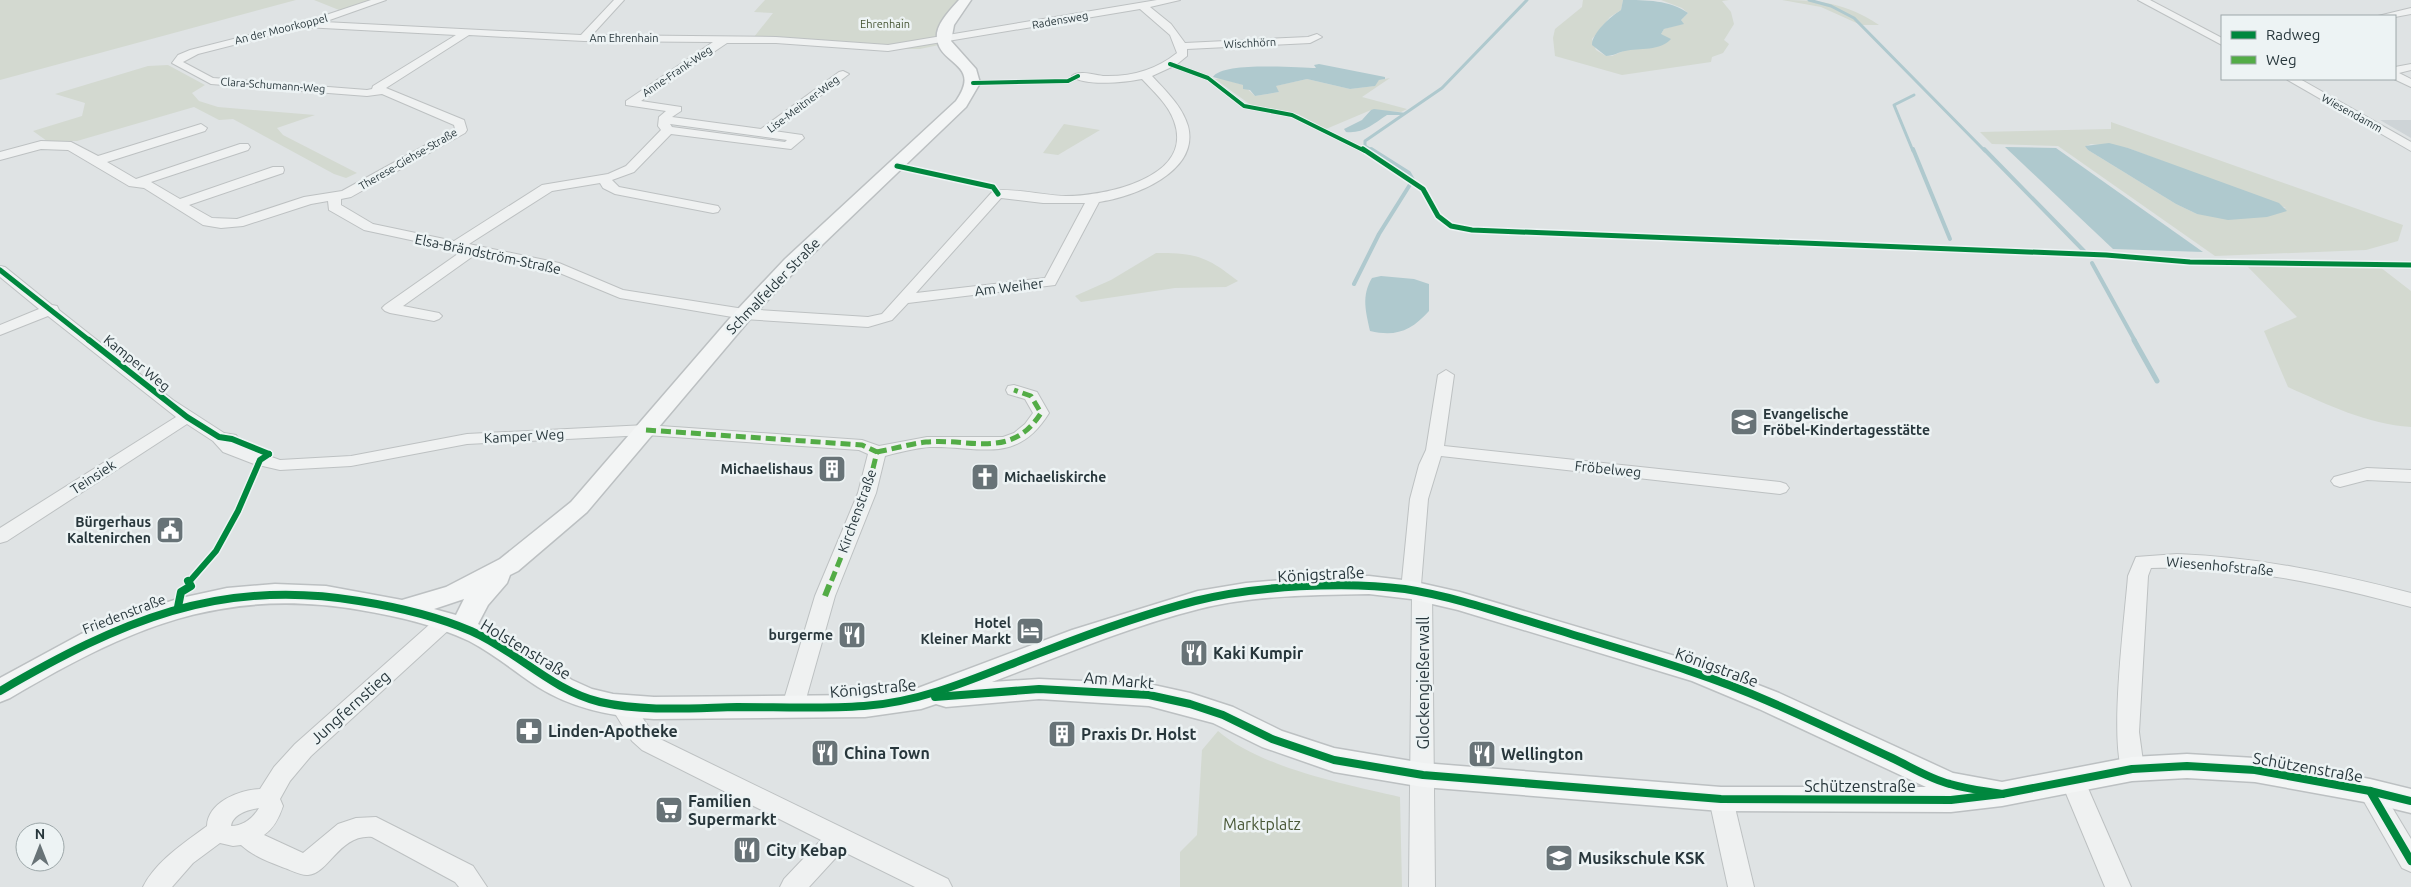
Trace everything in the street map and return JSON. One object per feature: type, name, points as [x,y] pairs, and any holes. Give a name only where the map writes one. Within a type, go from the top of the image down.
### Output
[{"type":"main road","points":[[944,40],[946,27],[965,0]]},
{"type":"main road","name":"Schmalfelder Straße","points":[[454,625],[509,565],[579,507],[744,314],[792,263],[961,104],[973,83],[971,74],[949,50],[944,40]]},
{"type":"main road","name":"Schmalfelder Straße","points":[[403,609],[455,593],[509,565]]},
{"type":"main road","name":"Königstraße","points":[[622,707],[865,706],[920,698],[1133,619],[1198,600],[1246,592],[1319,586],[1369,585],[1417,591],[1702,674],[1769,701],[1948,784],[2002,794]]},
{"type":"main road","name":"Friedenstraße","points":[[0,691],[96,638],[154,614],[208,600],[264,593],[292,592],[343,596],[403,609],[454,625]]},
{"type":"main road","name":"Holstenstraße","points":[[454,625],[497,644],[550,681],[566,689],[600,703],[622,707]]},
{"type":"main road","points":[[1036,654],[1032,667],[1040,681],[1056,690]]},
{"type":"main road","name":"Am Markt","points":[[920,698],[1039,689],[1149,695],[1190,704],[1223,715],[1272,739],[1334,760],[1423,774]]},
{"type":"main road","name":"Schützenstraße","points":[[1423,774],[1721,799],[1951,800],[2002,794],[2072,779],[2132,769],[2188,766],[2255,770],[2370,791],[2411,802]]},
{"type":"main road","points":[[1914,769],[1922,781],[1924,793],[1919,800]]},
{"type":"street","name":"An der Moorkoppel","points":[[182,57],[202,50],[304,24],[380,0]]},
{"type":"street","points":[[584,38],[619,0]]},
{"type":"street","points":[[1101,0],[1114,11]]},
{"type":"street","name":"Radensweg","points":[[944,40],[1175,0]]},
{"type":"street","points":[[2143,0],[2221,41]]},
{"type":"street","points":[[1078,76],[1109,80],[1145,75],[1176,60],[1182,54],[1182,46],[1169,28],[1142,6]]},
{"type":"street","points":[[2388,15],[2411,10]]},
{"type":"street","name":"Am Ehrenhain","points":[[304,24],[584,38],[776,40],[864,48],[888,48],[944,40]]},
{"type":"street","points":[[382,91],[377,88],[466,33]]},
{"type":"street","name":"Wischhörn","points":[[1182,46],[1310,40],[1317,37]]},
{"type":"street","name":"Anne-Frank-Weg","points":[[667,125],[665,117],[677,109],[630,103],[725,39]]},
{"type":"street","name":"Clara-Schumann-Weg","points":[[182,57],[177,63],[212,81],[367,92],[382,91]]},
{"type":"street","points":[[2396,70],[2411,66]]},
{"type":"street","name":"Lise-Meitner-Weg","points":[[764,133],[843,74]]},
{"type":"street","points":[[1093,200],[1130,190],[1157,178],[1179,158],[1185,138],[1180,119],[1170,103],[1145,75]]},
{"type":"street","points":[[2396,76],[2411,84]]},
{"type":"street","name":"Wiesendamm","points":[[2294,80],[2411,147]]},
{"type":"street","name":"Therese-Giehse-Straße","points":[[335,196],[346,194],[368,183],[461,130],[460,123],[382,91]]},
{"type":"street","points":[[667,125],[764,133],[798,138],[787,146],[667,125]]},
{"type":"street","points":[[457,245],[547,188],[562,183],[604,177],[630,169],[667,125]]},
{"type":"street","points":[[96,161],[201,128]]},
{"type":"street","points":[[0,156],[26,148],[54,144],[71,146],[134,183],[148,185],[208,222],[221,224],[238,223],[309,200],[335,196]]},
{"type":"street","points":[[134,183],[244,147]]},
{"type":"street","points":[[179,204],[278,170]]},
{"type":"street","points":[[604,177],[608,185],[615,190],[713,209]]},
{"type":"street","name":"Elsa-Brändström-Straße","points":[[335,196],[334,207],[358,224],[407,237],[457,245],[554,266],[620,294],[744,314],[868,322],[887,317],[906,299],[998,194],[1054,201],[1093,200]]},
{"type":"street","name":"Am Weiher","points":[[906,299],[1050,282],[1093,200]]},
{"type":"street","points":[[434,316],[390,308],[474,249]]},
{"type":"street","name":"Kamper Weg","points":[[0,270],[187,417],[219,437],[229,448],[260,460],[280,465],[351,461],[467,439],[646,430]]},
{"type":"street","points":[[0,330],[52,310]]},
{"type":"street","name":"Glockengießerwall","points":[[1423,774],[1417,591],[1420,499],[1429,460],[1435,450],[1446,375]]},
{"type":"street","points":[[877,452],[926,442],[989,445],[1014,441],[1028,434],[1035,427],[1041,413],[1031,396],[1014,390]]},
{"type":"street","name":"Teinsiek","points":[[0,537],[187,417]]},
{"type":"street","name":"Kirchenstraße","points":[[646,430],[862,445],[877,452],[867,493],[825,596],[793,706]]},
{"type":"street","name":"Kamper Weg","points":[[219,437],[232,439],[269,454],[314,463]]},
{"type":"street","name":"Fröbelweg","points":[[1435,450],[1780,488]]},
{"type":"street","points":[[2340,481],[2367,474],[2411,476]]},
{"type":"street","name":"Wiesenhofstraße","points":[[2132,769],[2128,732],[2138,576],[2143,562],[2177,559],[2265,568],[2411,600]]},
{"type":"street","name":"Jungfernstieg","points":[[265,799],[282,774],[303,750],[454,625]]},
{"type":"street","points":[[622,707],[640,734],[650,744],[939,887]]},
{"type":"street","points":[[1422,887],[1423,774]]},
{"type":"street","points":[[2072,779],[2118,887]]},
{"type":"street","points":[[2370,791],[2411,861]]},
{"type":"street","points":[[251,799],[265,799],[271,806],[268,816],[256,828],[246,833],[227,836],[219,831],[219,822],[232,807],[251,799]]},
{"type":"street","points":[[1721,799],[1741,887]]},
{"type":"street","points":[[246,833],[248,837],[259,845],[307,865],[339,835],[354,828],[368,825],[376,827],[464,874],[474,887]]},
{"type":"street","points":[[156,887],[189,852],[219,831]]},
{"type":"street","points":[[793,887],[839,837]]},
{"type":"shaded area","points":[[2380,120],[2411,120],[2411,138]]},
{"type":"green space","points":[[0,0],[296,0],[0,80]]},
{"type":"green space","points":[[314,0],[374,0],[339,10]]},
{"type":"green space","name":"Ehrenhain","points":[[765,0],[962,0],[939,45],[920,49],[894,49],[754,37],[773,13],[754,12]]},
{"type":"green space","points":[[1583,0],[1623,0],[1621,10],[1610,17],[1592,39],[1596,50],[1606,56],[1612,56],[1661,34],[1664,29],[1683,23],[1681,20],[1688,13],[1682,8],[1661,0],[1729,0],[1722,1],[1731,12],[1734,24],[1724,40],[1729,44],[1723,53],[1712,57],[1711,62],[1622,75],[1555,56],[1553,38],[1555,29],[1582,7]]},
{"type":"green space","points":[[1782,0],[1821,2],[1844,7],[1879,25],[1861,25],[1821,7]]},
{"type":"green space","points":[[168,65],[205,85],[192,93],[199,101],[218,107],[315,115],[277,128],[283,135],[357,173],[346,178],[334,174],[233,119],[219,120],[194,107],[77,141],[47,141],[33,131],[82,116],[85,103],[55,94],[148,66]]},
{"type":"green space","points":[[1221,78],[1243,85],[1255,96],[1279,92],[1275,86],[1307,79],[1350,89],[1374,86],[1379,80],[1390,78],[1362,97],[1407,109],[1401,112],[1371,110],[1326,129],[1298,114],[1255,108],[1215,79]]},
{"type":"green space","points":[[2111,122],[2403,225],[2398,241],[2366,250],[2215,256],[2058,146],[1992,144],[1980,132],[2111,129]],"holes":[[[2091,144],[2128,148],[2286,208],[2197,214],[2176,204],[2088,150],[2086,146]]]},
{"type":"green space","points":[[1064,124],[1100,130],[1058,155],[1043,153]]},
{"type":"green space","points":[[1156,253],[1191,255],[1209,261],[1238,281],[1226,287],[1175,288],[1081,302],[1075,296],[1111,280]]},
{"type":"green space","points":[[2246,265],[2380,267],[2411,291],[2411,427],[2363,418],[2288,387],[2264,331],[2297,317]]},
{"type":"green space","name":"Marktplatz","points":[[1218,731],[1236,744],[1280,765],[1330,780],[1400,797],[1402,887],[1180,887],[1180,852],[1197,835],[1202,750]]},
{"type":"water","points":[[1623,0],[1666,3],[1688,13],[1681,20],[1684,24],[1664,29],[1661,34],[1671,39],[1662,46],[1625,51],[1606,56],[1592,45],[1593,40],[1602,26],[1621,10]]},
{"type":"water","points":[[1319,64],[1385,77],[1385,79],[1379,80],[1375,86],[1350,89],[1307,79],[1276,86],[1279,92],[1255,96],[1250,90],[1243,89],[1243,85],[1213,77],[1220,72],[1245,67],[1316,68],[1314,65]]},
{"type":"water","points":[[1371,110],[1406,113],[1403,115],[1387,115],[1363,130],[1346,132],[1344,129],[1362,120]]},
{"type":"water","points":[[2109,143],[2128,148],[2279,203],[2287,211],[2267,217],[2228,220],[2197,214],[2176,204],[2088,150],[2085,146]]},
{"type":"water","points":[[2005,147],[2056,148],[2203,252],[2113,249]]},
{"type":"water","points":[[1381,276],[1414,279],[1429,284],[1429,311],[1416,323],[1402,331],[1379,333],[1370,331],[1365,304],[1366,291],[1372,278]]},
{"type":"waterway","points":[[1373,151],[1365,146],[1365,141],[1442,88],[1527,0]]},
{"type":"waterway","points":[[1809,0],[1831,6],[1854,18],[1985,151]]},
{"type":"waterway","points":[[1913,151],[1894,105],[1914,95]]},
{"type":"waterway","points":[[1371,149],[1409,173],[1413,180]]},
{"type":"waterway","points":[[1913,149],[1950,239]]},
{"type":"waterway","points":[[1984,149],[2084,251]]},
{"type":"waterway","points":[[1354,284],[1379,234],[1411,183]]},
{"type":"waterway","points":[[2092,263],[2135,341]]},
{"type":"waterway","points":[[2134,340],[2157,381]]},
{"type":"marked path","points":[[877,452],[927,442],[991,444],[1007,442],[1020,437],[1032,428],[1041,413],[1031,396],[1014,390]]},
{"type":"marked path","points":[[646,430],[862,445],[877,452],[867,493],[825,596]]},
{"type":"cycle path","points":[[1170,64],[1208,78],[1244,106],[1292,115],[1358,146],[1423,189],[1438,216],[1451,226],[1472,230],[2106,255],[2190,262],[2411,265]]},
{"type":"cycle path","points":[[973,83],[1068,81],[1078,76]]},
{"type":"cycle path","points":[[897,166],[993,187],[998,194]]},
{"type":"cycle path","points":[[0,270],[187,417],[219,437],[232,439],[269,454]]},
{"type":"cycle path","points":[[178,607],[181,592],[191,586],[188,581],[216,551],[238,511],[260,460],[269,454]]},
{"type":"cycle path","points":[[0,691],[46,664],[91,641],[135,622],[181,607],[227,597],[275,593],[326,595],[379,604],[441,620],[487,639],[562,688],[600,702],[654,708],[865,706],[921,698],[1081,637],[1198,600],[1246,592],[1319,586],[1369,585],[1411,590],[1460,601],[1702,674],[1769,701],[1948,784],[2002,794]]},
{"type":"cycle path","points":[[935,697],[1039,689],[1149,695],[1190,704],[1223,715],[1272,739],[1334,760],[1423,775],[1721,799],[1951,800],[2002,794],[2132,769],[2187,766],[2255,770],[2370,791],[2411,801]]},
{"type":"cycle path","points":[[2370,791],[2411,861]]},
{"type":"place","name":"Evangelische Fröbel-Kindertagesstätte","points":[[1744,422]]},
{"type":"place","name":"Michaelishaus","points":[[832,469]]},
{"type":"place","name":"Michaeliskirche","points":[[985,477]]},
{"type":"place","name":"Bürgerhaus Kaltenirchen","points":[[170,530]]},
{"type":"place","name":"Hotel Kleiner Markt","points":[[1030,631]]},
{"type":"place","name":"burgerme","points":[[852,635]]},
{"type":"place","name":"Kaki Kumpir","points":[[1194,653]]},
{"type":"place","name":"Linden-Apotheke","points":[[529,731]]},
{"type":"place","name":"Praxis Dr. Holst","points":[[1062,734]]},
{"type":"place","name":"China Town","points":[[825,753]]},
{"type":"place","name":"Wellington","points":[[1482,754]]},
{"type":"place","name":"Familien Supermarkt","points":[[669,810]]},
{"type":"place","name":"City Kebap","points":[[747,850]]},
{"type":"place","name":"Musikschule KSK","points":[[1559,858]]}]
